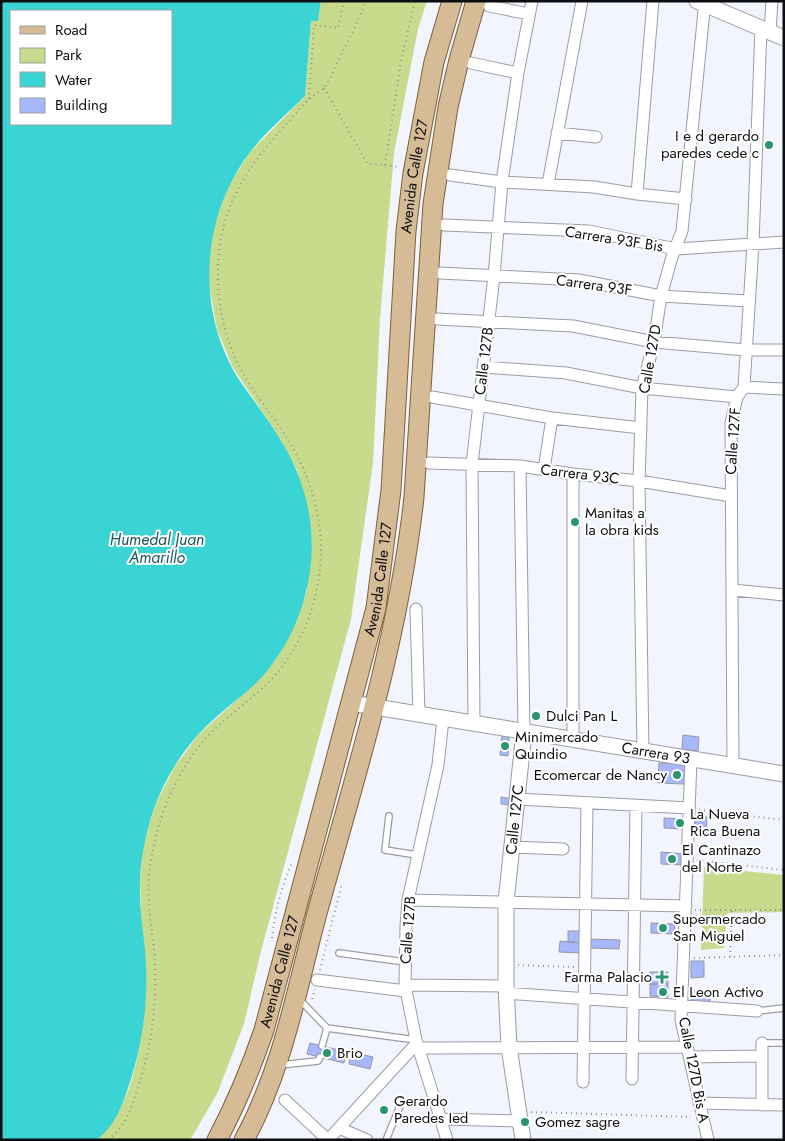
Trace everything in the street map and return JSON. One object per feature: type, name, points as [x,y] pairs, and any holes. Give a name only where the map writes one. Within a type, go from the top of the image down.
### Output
[{"type":"main road","name":"Avenida Calle 127","points":[[217,1140],[241,1092],[264,1030],[376,608],[387,529],[395,438],[406,231],[413,173],[434,62],[452,1]]},
{"type":"main road","name":"Avenida Calle 127","points":[[244,1140],[269,1087],[287,1035],[396,618],[410,528],[433,204],[441,141],[457,65],[482,4]]},
{"type":"street","name":"Calle 127B","points":[[474,724],[472,464],[494,276],[502,182],[518,73],[532,1]]},
{"type":"street","points":[[548,184],[582,1]]},
{"type":"street","points":[[637,194],[652,1]]},
{"type":"street","name":"Calle 127F","points":[[733,766],[731,423],[737,397],[744,387],[748,301],[772,32],[772,1]]},
{"type":"street","points":[[702,2],[772,32]]},
{"type":"street","name":"Calle 127D","points":[[643,752],[639,481],[642,388],[654,342],[661,296],[672,257],[682,231],[702,2]]},
{"type":"street","points":[[482,4],[529,14]]},
{"type":"street","points":[[471,63],[518,73]]},
{"type":"street","points":[[558,133],[596,137]]},
{"type":"street","points":[[450,175],[502,182],[594,187],[686,200]]},
{"type":"street","name":"Carrera 93F Bis","points":[[444,225],[589,232],[676,249],[784,242]]},
{"type":"street","name":"Carrera 93F","points":[[440,273],[579,280],[661,296],[748,301]]},
{"type":"street","points":[[437,319],[573,326],[654,342],[746,350],[784,350]]},
{"type":"street","points":[[483,367],[566,373],[642,388],[737,397]]},
{"type":"street","points":[[744,387],[784,389]]},
{"type":"street","points":[[432,397],[552,418],[641,428]]},
{"type":"street","points":[[544,469],[552,418]]},
{"type":"street","name":"Carrera 93C","points":[[429,463],[520,466],[639,481],[730,496]]},
{"type":"street","name":"Calle 127C","points":[[520,466],[524,732],[506,902],[506,989],[509,1047],[523,1140]]},
{"type":"street","points":[[573,474],[573,740]]},
{"type":"street","points":[[733,590],[784,595]]},
{"type":"street","points":[[416,609],[419,715]]},
{"type":"street","name":"Carrera 93","points":[[351,703],[784,774]]},
{"type":"street","name":"Calle 127B","points":[[443,719],[438,765],[408,900],[405,962],[406,988],[417,1044],[447,1140]]},
{"type":"street","name":"Calle 127D Bis A","points":[[691,760],[681,1020],[708,1140]]},
{"type":"street","points":[[517,799],[689,808]]},
{"type":"street","points":[[583,1082],[587,803]]},
{"type":"street","points":[[632,1079],[636,806]]},
{"type":"street","points":[[512,847],[563,849]]},
{"type":"street","points":[[408,900],[634,905],[686,908]]},
{"type":"street","points":[[317,980],[406,988],[506,989],[584,999],[757,1011]]},
{"type":"street","points":[[762,1043],[762,1105]]},
{"type":"street","points":[[284,1100],[328,1140],[417,1044],[509,1047],[632,1047],[762,1056]]},
{"type":"street","points":[[699,1103],[784,1105]]},
{"type":"street","points":[[440,1119],[520,1116]]},
{"type":"street","points":[[339,1128],[367,1140]]},
{"type":"lane","points":[[389,816],[385,850],[417,855]]},
{"type":"lane","points":[[339,953],[405,962]]},
{"type":"lane","points":[[296,996],[327,1028],[417,1044]]},
{"type":"lane","points":[[757,1011],[784,1008]]},
{"type":"lane","points":[[322,1046],[327,1028]]},
{"type":"lane","points":[[762,1043],[784,1043]]},
{"type":"lane","points":[[276,1065],[318,1061],[320,1057]]},
{"type":"lane","points":[[386,1140],[400,1106]]},
{"type":"path","points":[[309,99],[314,25],[338,28],[344,1]]},
{"type":"path","points":[[110,1140],[127,1118],[143,1073],[150,1042],[155,970],[148,883],[151,856],[166,804],[184,769],[208,737],[268,683],[286,661],[299,640],[316,594],[321,545],[316,507],[306,473],[290,443],[241,369],[226,332],[218,287],[221,237],[237,190],[259,155],[309,99],[324,88],[352,35],[366,1]]},
{"type":"path","points":[[385,165],[400,61],[415,1]]},
{"type":"path","points":[[324,88],[366,163],[401,167]]},
{"type":"path","points":[[689,808],[784,820]]},
{"type":"path","points":[[687,859],[784,870]]},
{"type":"path","points":[[272,939],[274,916],[285,880],[293,862]]},
{"type":"path","points":[[686,908],[784,910]]},
{"type":"path","points":[[730,957],[732,910]]},
{"type":"path","points":[[684,958],[784,955]]},
{"type":"path","points":[[506,964],[585,967]]},
{"type":"path","points":[[520,1116],[702,1118]]},
{"type":"green space","points":[[321,1],[427,1],[418,29],[394,153],[380,319],[373,463],[351,619],[260,955],[244,1024],[217,1094],[190,1140],[97,1140],[108,1128],[125,1099],[131,1084],[139,1051],[144,1018],[140,880],[142,853],[157,801],[175,766],[199,734],[259,680],[277,658],[296,623],[307,591],[310,520],[297,470],[281,440],[232,366],[217,329],[209,284],[209,259],[212,234],[228,187],[250,152],[305,96],[311,20],[318,21]]},
{"type":"green space","points":[[704,867],[784,875],[784,912],[727,913],[724,948],[701,950]]},
{"type":"water","name":"Humedal Juan Amarillo","points":[[1,1],[321,1],[318,21],[311,21],[305,96],[254,147],[232,181],[220,208],[213,237],[210,267],[211,297],[216,326],[226,354],[240,381],[271,424],[288,453],[306,498],[312,546],[306,594],[289,639],[271,666],[255,684],[201,731],[191,743],[173,768],[153,810],[145,842],[140,876],[140,903],[146,979],[143,1026],[134,1071],[124,1101],[109,1128],[97,1140],[1,1139]]},
{"type":"building","points":[[683,735],[699,737],[698,751],[682,749]]},
{"type":"building","name":"Minimercado Quindio","points":[[502,736],[509,737],[508,756],[500,755]]},
{"type":"building","points":[[659,763],[685,764],[684,784],[658,783]]},
{"type":"building","points":[[501,797],[513,799],[512,805],[501,804]]},
{"type":"building","points":[[695,817],[707,817],[706,834],[695,833]]},
{"type":"building","points":[[664,818],[684,819],[684,829],[664,828]]},
{"type":"building","name":"El Cantinazo del Norte","points":[[661,852],[684,854],[683,865],[661,864]]},
{"type":"building","name":"Supermercado San Miguel","points":[[651,923],[675,924],[674,934],[651,933]]},
{"type":"building","points":[[568,931],[582,931],[582,943],[568,942]]},
{"type":"building","points":[[590,939],[620,940],[619,949],[590,948]]},
{"type":"building","points":[[560,941],[582,943],[581,953],[559,952]]},
{"type":"building","points":[[691,961],[704,961],[704,977],[691,978]]},
{"type":"building","points":[[650,972],[668,972],[668,984],[650,984]]},
{"type":"building","points":[[650,984],[668,984],[668,997],[650,996]]},
{"type":"building","points":[[691,991],[710,991],[710,1003],[692,1003]]},
{"type":"building","name":"Brio","points":[[310,1043],[347,1052],[344,1063],[307,1054]]},
{"type":"building","name":"Brio","points":[[351,1052],[373,1057],[370,1069],[349,1064]]},
{"type":"place","name":"I e d gerardo paredes cede c","points":[[769,145]]},
{"type":"place","name":"Manitas a la obra kids","points":[[575,522]]},
{"type":"place","name":"Dulci Pan L","points":[[536,716]]},
{"type":"place","name":"Minimercado Quindio","points":[[505,746]]},
{"type":"place","name":"Ecomercar de Nancy","points":[[677,775]]},
{"type":"place","name":"La Nueva Rica Buena","points":[[680,823]]},
{"type":"place","name":"El Cantinazo del Norte","points":[[672,859]]},
{"type":"place","name":"Supermercado San Miguel","points":[[663,928]]},
{"type":"place","name":"Farma Palacio","points":[[662,977]]},
{"type":"place","name":"El Leon Activo","points":[[663,992]]},
{"type":"place","name":"Brio","points":[[327,1053]]},
{"type":"place","name":"Gerardo Paredes Ied","points":[[384,1110]]},
{"type":"place","name":"Gomez sagre","points":[[525,1122]]}]
